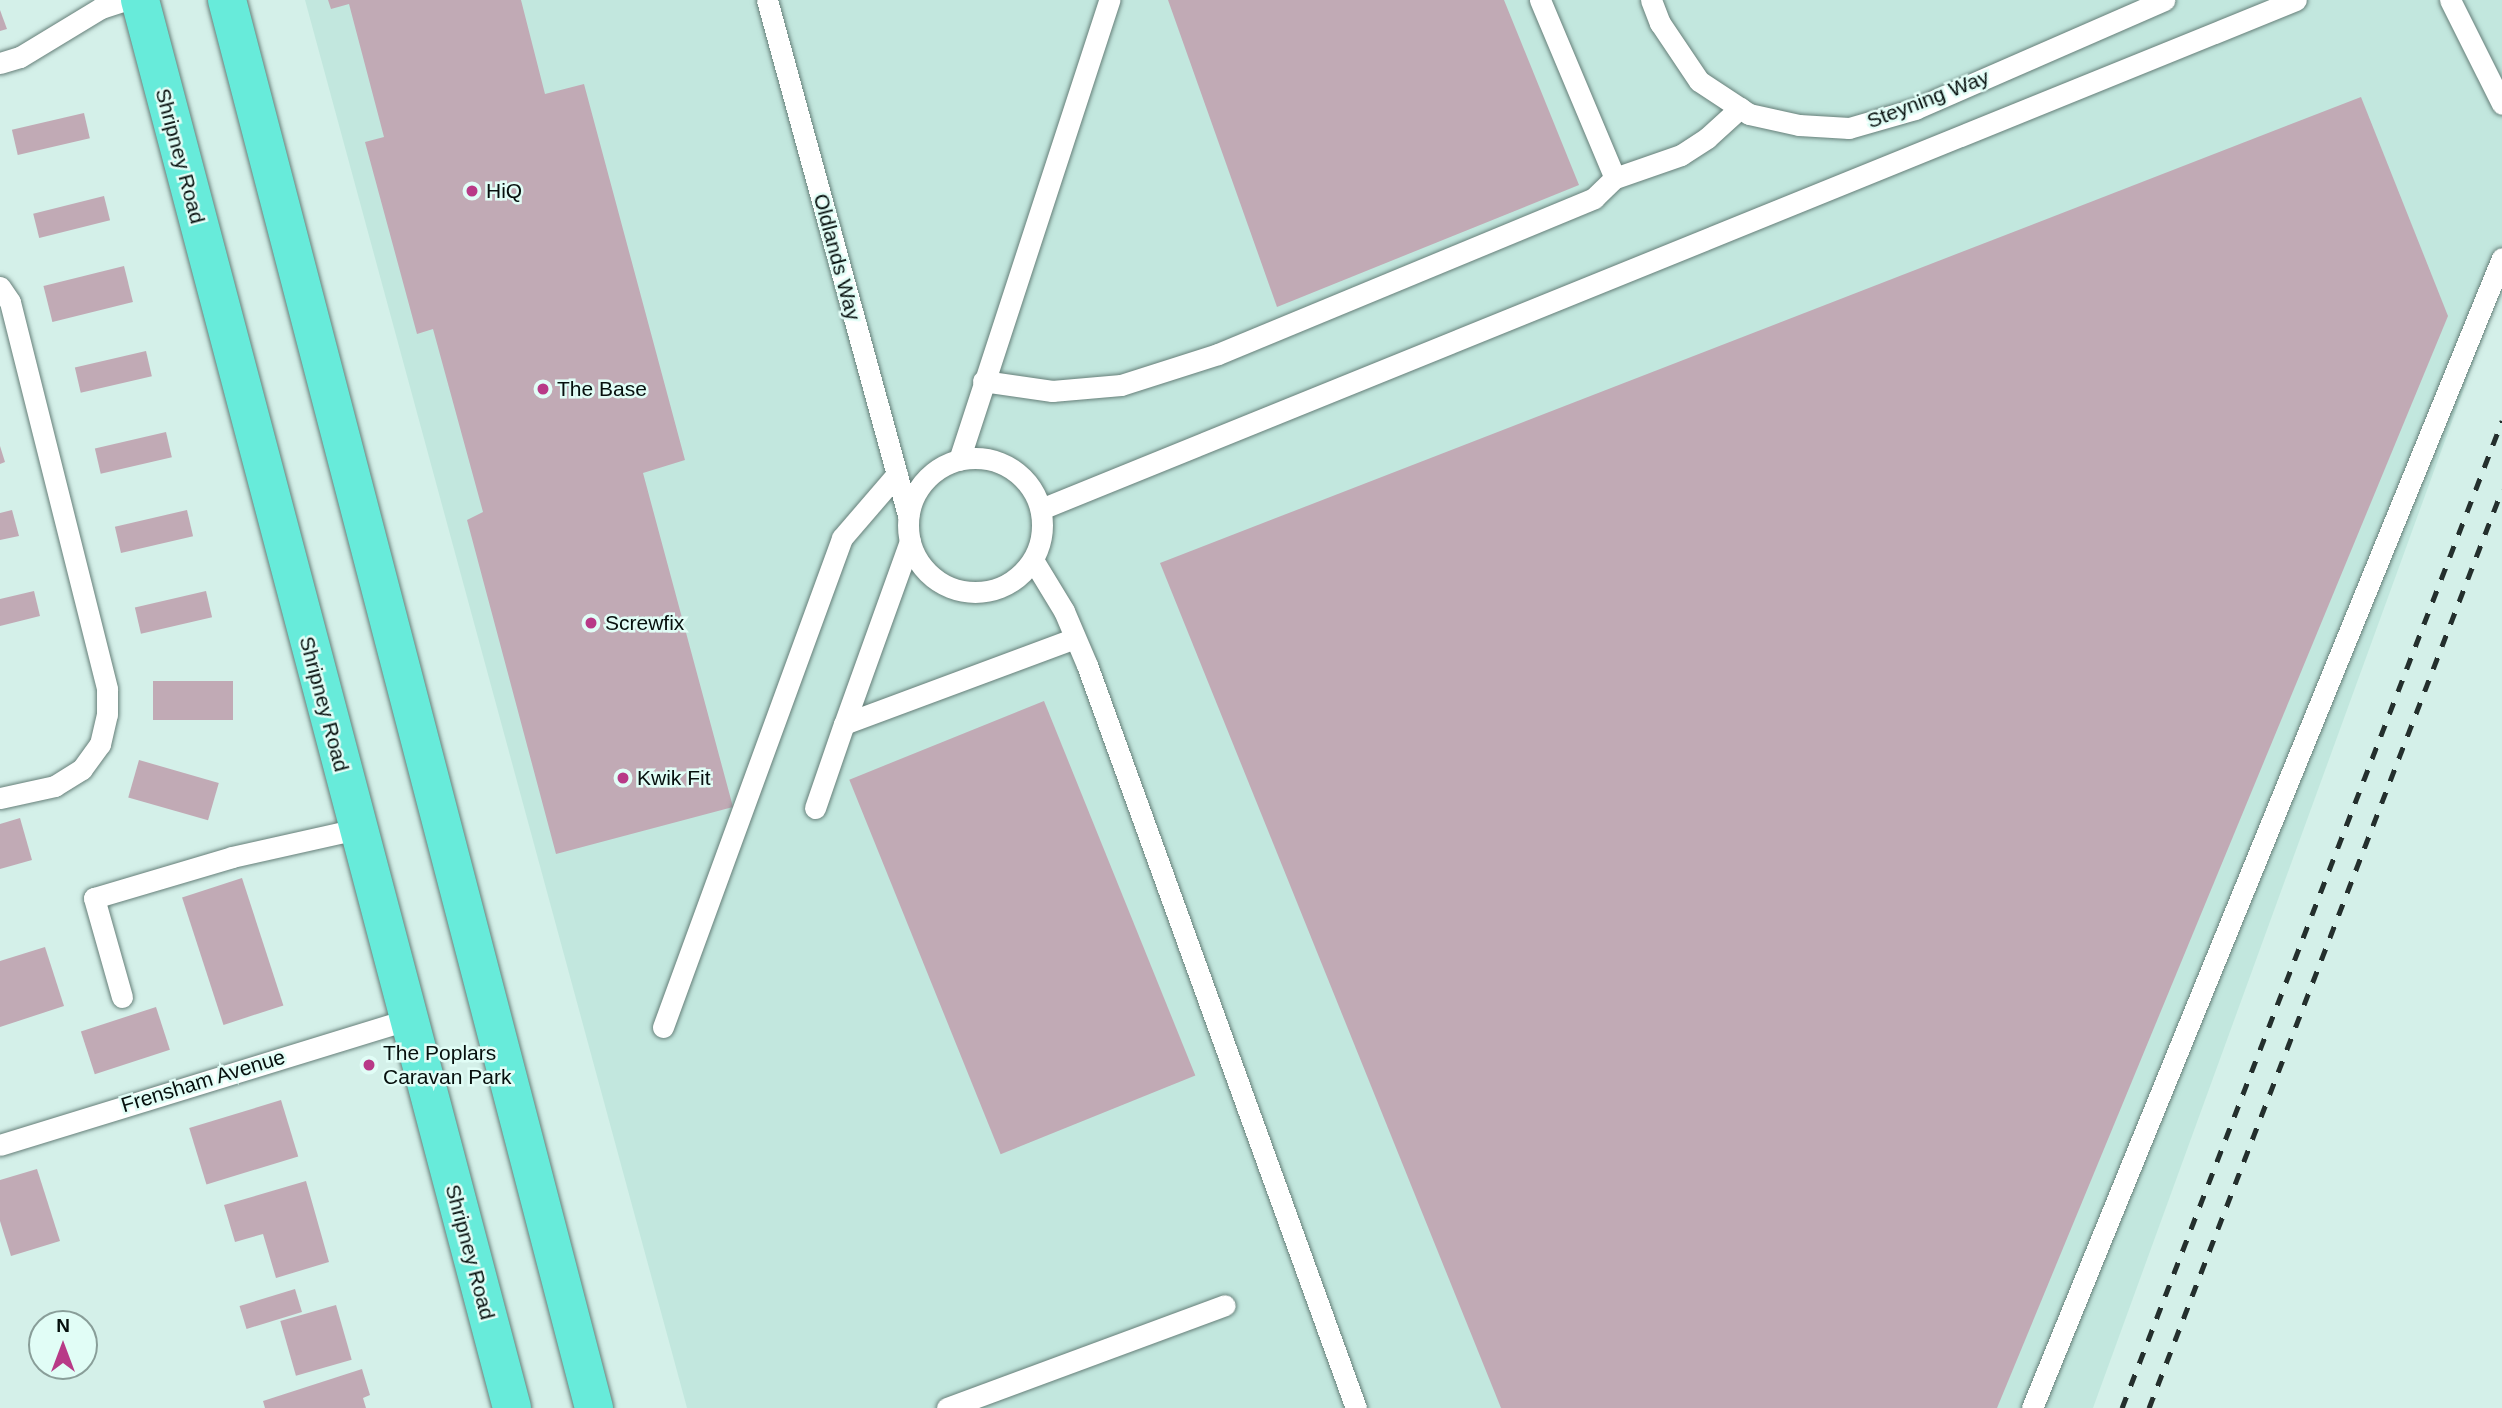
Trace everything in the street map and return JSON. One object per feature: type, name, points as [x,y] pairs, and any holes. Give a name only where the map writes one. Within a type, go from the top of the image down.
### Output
[{"type":"main road","name":"Shripney Road","points":[[140,0],[407,1020],[512,1408]]},
{"type":"main road","points":[[227,0],[594,1408]]},
{"type":"lane","points":[[0,63],[20,57],[101,8],[125,0]]},
{"type":"lane","name":"Oldlands Way","points":[[766,0],[908,515],[910,541],[919,562],[934,578],[954,588],[976,592],[999,588],[1033,560]]},
{"type":"lane","points":[[959,460],[1109,0]]},
{"type":"lane","points":[[1540,0],[1615,178]]},
{"type":"lane","name":"Steyning Way","points":[[1651,0],[1660,23],[1699,81],[1740,108],[1799,125],[1849,128],[1915,108],[2164,0]]},
{"type":"lane","points":[[1041,509],[2296,0]]},
{"type":"lane","points":[[2450,0],[2502,104]]},
{"type":"lane","points":[[983,381],[1052,391],[1133,381],[1218,354],[1582,203],[1615,178],[1681,155],[1707,138],[1740,108]]},
{"type":"lane","points":[[2032,1408],[2502,258]]},
{"type":"lane","points":[[0,287],[10,302],[107,689],[107,714],[100,744],[82,769],[55,786],[0,798]]},
{"type":"lane","points":[[908,515],[926,480],[959,460],[1001,463],[1025,481],[1041,509],[1043,527],[1033,560],[1064,611],[1075,638],[1356,1408]]},
{"type":"lane","points":[[663,1027],[842,538],[897,474]]},
{"type":"lane","points":[[814,808],[910,541]]},
{"type":"lane","points":[[844,724],[1075,638]]},
{"type":"lane","points":[[122,998],[94,898],[232,857],[357,829]]},
{"type":"lane","name":"Frensham Avenue","points":[[0,1145],[407,1020]]},
{"type":"lane","points":[[947,1408],[1225,1305]]},
{"type":"shaded area","points":[[305,0],[2502,0],[2502,284],[2093,1408],[687,1408]]},
{"type":"building","points":[[328,0],[521,0],[545,94],[584,84],[685,460],[643,473],[733,807],[556,854],[467,520],[483,512],[433,329],[417,334],[365,142],[384,137],[349,4],[331,9]]},
{"type":"building","points":[[1168,0],[1504,0],[1579,185],[1277,307]]},
{"type":"building","points":[[0,10],[7,29],[0,31]]},
{"type":"building","points":[[2361,97],[2448,316],[1997,1408],[1501,1408],[1160,563]]},
{"type":"building","points":[[84,113],[90,138],[18,155],[12,130]]},
{"type":"building","points":[[104,196],[110,220],[39,238],[33,214]]},
{"type":"building","points":[[124,266],[133,302],[52,322],[43,286]]},
{"type":"building","points":[[146,351],[152,376],[81,393],[75,367]]},
{"type":"building","points":[[166,432],[172,457],[101,474],[95,448]]},
{"type":"building","points":[[0,446],[5,462],[0,464]]},
{"type":"building","points":[[12,510],[19,536],[0,540],[0,513]]},
{"type":"building","points":[[187,510],[193,536],[121,553],[115,527]]},
{"type":"building","points":[[34,591],[40,616],[0,626],[0,599]]},
{"type":"building","points":[[206,591],[212,617],[141,634],[135,607]]},
{"type":"building","points":[[153,681],[233,681],[233,720],[153,720]]},
{"type":"building","points":[[1044,701],[1195,1076],[1001,1154],[849,780]]},
{"type":"building","points":[[139,760],[219,783],[208,820],[128,797]]},
{"type":"building","points":[[20,818],[32,860],[0,869],[0,824]]},
{"type":"building","points":[[242,878],[283,1005],[223,1025],[182,897]]},
{"type":"building","points":[[45,947],[64,1006],[0,1027],[0,961]]},
{"type":"building","points":[[156,1007],[170,1050],[95,1074],[81,1031]]},
{"type":"building","points":[[281,1100],[298,1156],[206,1184],[189,1128]]},
{"type":"building","points":[[37,1169],[60,1241],[11,1256],[0,1221],[0,1180]]},
{"type":"building","points":[[306,1181],[329,1262],[276,1278],[263,1234],[235,1242],[224,1205]]},
{"type":"building","points":[[295,1289],[302,1312],[247,1329],[240,1306]]},
{"type":"building","points":[[336,1305],[352,1360],[296,1376],[280,1321]]},
{"type":"building","points":[[362,1369],[370,1395],[363,1398],[366,1408],[265,1408],[263,1401]]},
{"type":"railway","points":[[2122,1408],[2502,421]]},
{"type":"railway","points":[[2149,1408],[2502,490]]},
{"type":"place","name":"HiQ","points":[[472,191]]},
{"type":"place","name":"The Base","points":[[543,389]]},
{"type":"place","name":"Screwfix","points":[[591,623]]},
{"type":"place","name":"Kwik Fit","points":[[623,778]]},
{"type":"place","name":"The Poplars Caravan Park","points":[[369,1065]]}]
